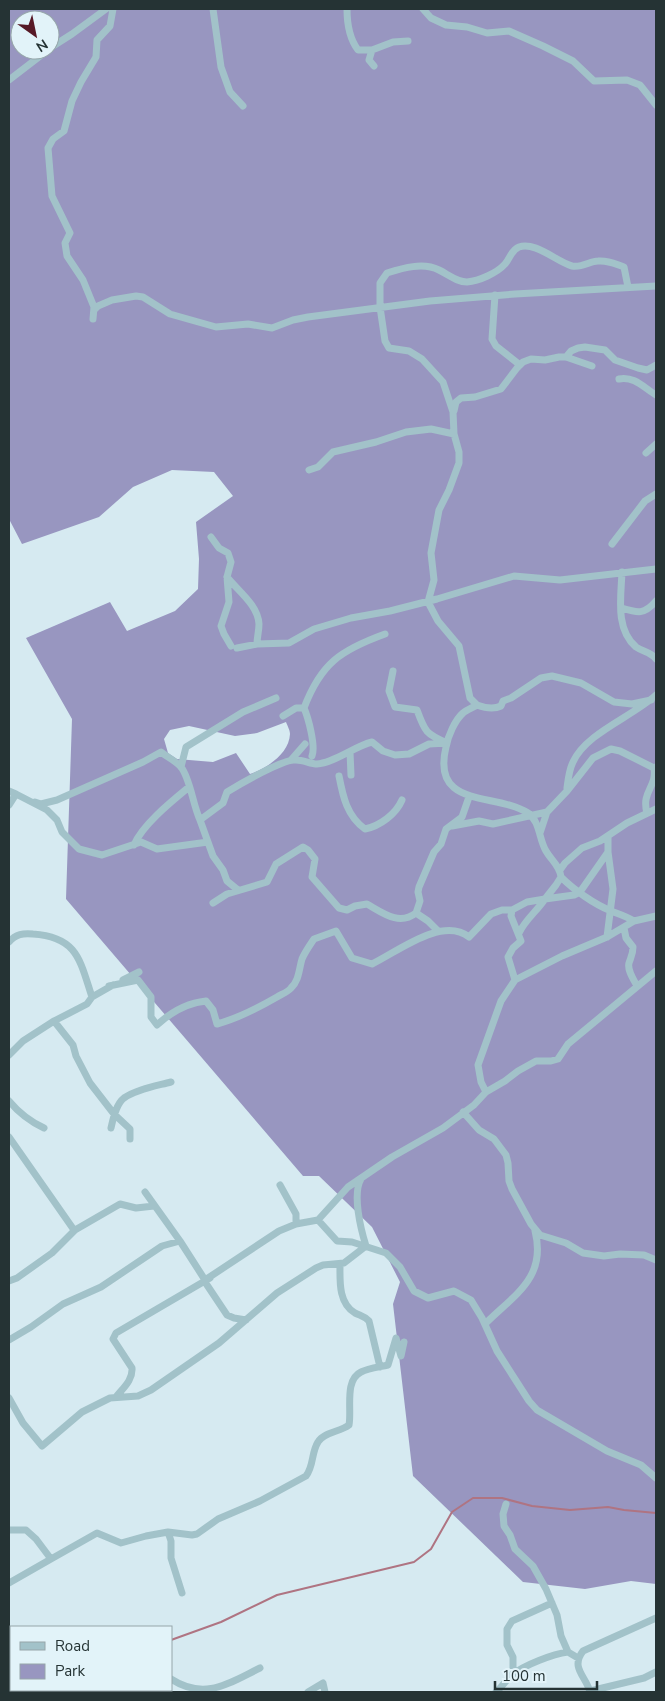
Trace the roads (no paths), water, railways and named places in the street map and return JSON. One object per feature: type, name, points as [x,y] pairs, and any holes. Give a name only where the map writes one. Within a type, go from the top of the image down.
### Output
[{"type":"street","points":[[60,41],[106,9]]},
{"type":"street","points":[[94,310],[83,280],[68,256],[65,243],[70,233],[52,196],[48,148],[53,139],[64,131],[72,101],[96,57],[97,40],[110,26],[113,9]]},
{"type":"street","points":[[213,9],[222,67],[230,92],[243,106]]},
{"type":"street","points":[[347,9],[347,24],[358,50],[372,50],[393,42],[408,40]]},
{"type":"street","points":[[423,9],[432,18],[446,25],[467,27],[487,32],[509,31],[573,61],[594,80],[627,80],[640,85],[656,105]]},
{"type":"street","points":[[372,50],[369,60],[374,66]]},
{"type":"street","points":[[9,80],[35,60]]},
{"type":"street","points":[[454,412],[443,382],[422,359],[409,351],[389,348],[384,341],[380,308],[380,284],[387,273],[404,268],[425,266],[463,282],[470,282],[497,271],[507,263],[516,248],[532,246],[573,266],[583,266],[597,261],[612,261],[624,267],[628,287]]},
{"type":"street","points":[[93,319],[92,314],[98,306],[112,300],[136,296],[143,297],[170,314],[216,327],[248,324],[272,328],[308,317],[495,295],[656,286]]},
{"type":"street","points":[[495,295],[492,339],[496,346],[520,365]]},
{"type":"street","points":[[566,357],[571,351],[585,347],[605,350],[615,360],[638,368],[647,370],[656,365]]},
{"type":"street","points":[[592,366],[559,356],[545,360],[531,359],[520,365],[501,389],[475,397],[461,398],[456,402],[454,434],[460,463],[438,517],[431,553],[434,580],[428,602],[438,621],[459,646],[470,698],[477,705],[487,708],[498,708],[503,701],[511,698],[541,678],[552,676],[581,683],[614,702],[632,704],[654,697]]},
{"type":"street","points":[[619,378],[632,379],[656,395]]},
{"type":"street","points":[[309,470],[318,467],[333,452],[376,442],[406,432],[431,429],[454,434]]},
{"type":"street","points":[[646,453],[656,444]]},
{"type":"street","points":[[612,544],[645,501],[656,494]]},
{"type":"street","points":[[211,538],[219,548],[230,556],[231,562],[227,578],[229,602],[221,626],[224,634],[234,647],[289,643],[314,629],[351,618],[390,612],[428,602],[514,576],[560,580],[656,569]]},
{"type":"street","points":[[622,572],[621,620],[625,633],[637,647],[650,653],[656,659]]},
{"type":"street","points":[[227,578],[246,598],[258,616],[258,644]]},
{"type":"street","points":[[621,608],[638,613],[646,610],[656,601]]},
{"type":"street","points":[[312,756],[314,752],[312,738],[304,708],[309,694],[321,674],[333,660],[365,641],[385,634]]},
{"type":"street","points":[[393,671],[389,691],[395,707],[417,710],[429,736],[446,744]]},
{"type":"street","points":[[567,791],[572,763],[578,752],[588,741],[654,697]]},
{"type":"street","points":[[181,767],[186,747],[243,712],[276,698]]},
{"type":"street","points":[[477,705],[464,713],[458,720],[446,744],[443,760],[445,776],[456,789],[469,797],[520,809],[530,815],[540,833],[545,849],[561,873],[580,892],[611,911],[622,914],[634,921]]},
{"type":"street","points":[[283,716],[296,708],[304,708]]},
{"type":"street","points":[[290,760],[304,760],[317,764],[350,752],[362,744],[372,742],[383,751],[395,756],[409,754],[429,744],[446,744]]},
{"type":"street","points":[[200,820],[223,803],[227,792],[290,760],[305,744]]},
{"type":"street","points":[[540,833],[547,812],[567,791],[593,758],[612,749],[655,768],[655,780],[648,791],[644,803],[647,813]]},
{"type":"street","points":[[27,801],[41,804],[57,800],[143,762],[161,752],[181,767],[189,787],[194,808],[213,856],[223,870],[227,882],[238,890]]},
{"type":"street","points":[[350,752],[351,775]]},
{"type":"street","points":[[339,776],[348,812],[365,829],[375,827],[391,815],[399,807],[402,800]]},
{"type":"street","points":[[134,844],[152,819],[189,787]]},
{"type":"street","points":[[9,791],[47,810],[57,820],[62,832],[79,849],[102,855],[141,842],[157,849],[208,842]]},
{"type":"street","points":[[9,804],[16,794]]},
{"type":"street","points":[[213,903],[226,894],[267,882],[276,864],[303,848],[308,850],[315,859],[312,878],[339,908],[347,910],[355,906],[367,904],[392,918],[410,918],[416,913],[420,901],[419,887],[434,852],[441,844],[446,830],[462,817],[469,797]]},
{"type":"street","points":[[519,933],[522,925],[535,913],[556,885],[565,863],[573,854],[582,848],[600,841],[627,823],[656,809]]},
{"type":"street","points":[[452,826],[479,821],[493,824],[547,812]]},
{"type":"street","points":[[607,937],[613,889],[608,852],[608,836]]},
{"type":"street","points":[[109,986],[138,980],[151,997],[151,1017],[157,1024],[175,1011],[196,1002],[206,1001],[213,1010],[217,1024],[240,1015],[248,1014],[291,988],[297,978],[302,959],[314,939],[336,931],[352,958],[372,964],[438,931],[462,932],[469,937],[491,914],[502,910],[512,910],[527,902],[574,895],[580,892],[608,852]]},
{"type":"street","points":[[512,910],[511,916],[521,938],[520,943],[513,948],[508,957],[515,980]]},
{"type":"street","points":[[416,913],[438,931]]},
{"type":"street","points":[[486,1092],[481,1082],[478,1066],[501,1001],[515,980],[562,956],[607,937],[634,921],[656,916]]},
{"type":"street","points":[[624,928],[626,938],[633,948],[629,970],[637,986]]},
{"type":"street","points":[[10,940],[23,933],[47,935],[64,941],[79,959],[92,997]]},
{"type":"street","points":[[145,1192],[205,1280],[279,1231],[296,1224],[318,1220],[341,1193],[392,1157],[443,1128],[474,1105],[486,1092],[518,1071],[536,1061],[558,1059],[568,1044],[656,971]]},
{"type":"street","points":[[9,1055],[23,1041],[54,1021],[87,1004],[92,997],[109,986],[139,972]]},
{"type":"street","points":[[54,1021],[73,1045],[76,1056],[90,1083],[114,1114],[130,1129],[130,1139]]},
{"type":"street","points":[[111,1128],[114,1114],[123,1099],[151,1087],[170,1082]]},
{"type":"street","points":[[9,1101],[28,1120],[44,1128]]},
{"type":"street","points":[[463,1112],[479,1130],[494,1139],[506,1155],[509,1181],[531,1224],[540,1235],[566,1243],[583,1253],[604,1256],[620,1254],[639,1255],[656,1260]]},
{"type":"street","points":[[9,1137],[74,1230]]},
{"type":"street","points":[[361,1179],[357,1185],[358,1216],[366,1246]]},
{"type":"street","points":[[280,1185],[296,1214],[296,1224]]},
{"type":"street","points":[[9,1281],[17,1278],[52,1252],[74,1230],[120,1204],[136,1208],[154,1206]]},
{"type":"street","points":[[318,1220],[337,1240],[352,1242],[386,1253],[400,1267],[414,1291],[428,1298],[454,1291],[471,1300],[485,1324],[497,1352],[537,1410],[607,1451],[641,1465],[656,1478]]},
{"type":"street","points":[[485,1324],[526,1285],[536,1268],[538,1245],[534,1228]]},
{"type":"street","points":[[116,1397],[129,1382],[133,1374],[132,1368],[113,1338],[116,1333],[205,1282],[279,1231]]},
{"type":"street","points":[[9,1340],[63,1304],[101,1287],[162,1246],[180,1241]]},
{"type":"street","points":[[9,1398],[23,1423],[42,1446],[82,1412],[110,1398],[138,1396],[151,1390],[219,1343],[277,1293],[316,1268],[323,1265],[340,1264],[366,1246]]},
{"type":"street","points":[[340,1264],[342,1296],[353,1312],[364,1316],[369,1321],[380,1367]]},
{"type":"street","points":[[205,1282],[227,1315],[246,1320]]},
{"type":"street","points":[[9,1583],[97,1533],[121,1543],[168,1532],[197,1534],[218,1519],[260,1501],[306,1476],[311,1470],[317,1443],[327,1435],[349,1425],[351,1385],[354,1377],[359,1372],[388,1365],[396,1338],[401,1356],[404,1342]]},
{"type":"street","points":[[506,1504],[503,1514],[504,1526],[510,1535],[515,1549],[533,1566],[552,1603],[568,1652],[578,1658]]},
{"type":"street","points":[[9,1530],[26,1530],[36,1539],[50,1559]]},
{"type":"street","points":[[168,1532],[171,1541],[171,1558],[182,1593]]},
{"type":"street","points":[[513,1674],[513,1657],[507,1645],[507,1629],[512,1621],[552,1603]]},
{"type":"street","points":[[656,1618],[583,1651],[578,1658],[577,1666],[590,1692],[644,1678],[656,1672]]},
{"type":"street","points":[[496,1692],[513,1674],[539,1661],[568,1652]]},
{"type":"street","points":[[172,1680],[194,1691],[205,1691],[218,1688],[260,1668]]},
{"type":"street","points":[[308,1692],[323,1683],[325,1692]]},
{"type":"waterway","points":[[172,1640],[221,1622],[277,1595],[414,1562],[431,1549],[452,1512],[473,1498],[502,1498],[532,1506],[570,1510],[608,1507],[656,1513]]}]
